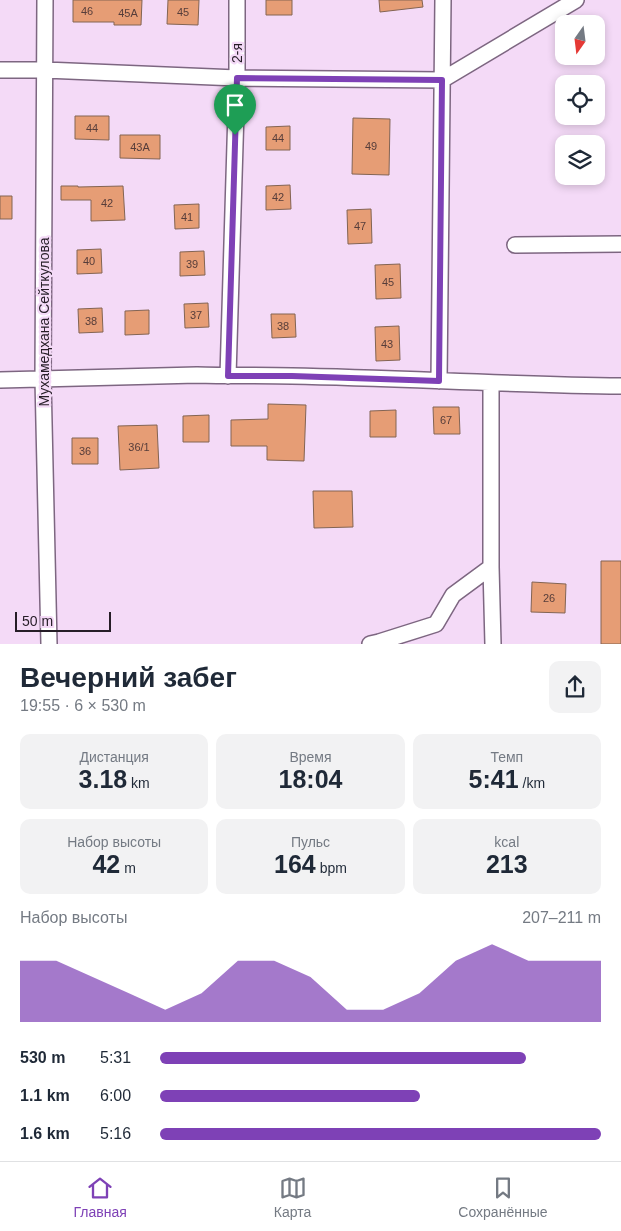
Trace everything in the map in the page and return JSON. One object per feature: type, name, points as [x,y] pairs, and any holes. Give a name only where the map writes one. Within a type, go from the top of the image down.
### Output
[{"type":"street","name":"Мухамедхана Сейткулова","points":[[45,0],[43,379],[49,644]]},
{"type":"street","name":"2-я","points":[[228,376],[237,78],[237,0]]},
{"type":"street","points":[[439,381],[443,0]]},
{"type":"street","points":[[0,70],[45,70],[237,78],[442,80],[576,0]]},
{"type":"street","points":[[515,245],[621,244]]},
{"type":"street","points":[[0,380],[197,375],[292,376],[554,386],[621,386]]},
{"type":"street","points":[[491,383],[493,644]]},
{"type":"street","points":[[370,644],[436,624],[453,595],[492,567]]},
{"type":"building","points":[[73,0],[142,0],[141,25],[114,25],[114,22],[73,22]]},
{"type":"building","points":[[168,0],[199,0],[198,25],[167,24]]},
{"type":"building","points":[[266,0],[292,0],[292,15],[266,15]]},
{"type":"building","points":[[379,0],[422,0],[423,7],[380,12]]},
{"type":"building","points":[[75,116],[109,116],[109,140],[75,139]]},
{"type":"building","points":[[353,118],[390,119],[389,175],[352,174]]},
{"type":"building","points":[[290,126],[290,150],[266,150],[266,127]]},
{"type":"building","points":[[120,135],[160,135],[160,159],[120,158]]},
{"type":"building","points":[[290,185],[291,209],[266,210],[266,186]]},
{"type":"building","points":[[61,186],[123,186],[125,220],[91,221],[91,200],[61,200]]},
{"type":"building","points":[[0,196],[12,196],[12,219],[0,219]]},
{"type":"building","points":[[199,204],[199,228],[175,229],[174,205]]},
{"type":"building","points":[[371,209],[372,243],[348,244],[347,210]]},
{"type":"building","points":[[101,249],[102,273],[77,274],[77,250]]},
{"type":"building","points":[[204,251],[205,275],[180,276],[180,252]]},
{"type":"building","points":[[400,264],[401,298],[376,299],[375,265]]},
{"type":"building","points":[[208,303],[209,327],[185,328],[184,304]]},
{"type":"building","points":[[102,308],[103,332],[79,333],[78,309]]},
{"type":"building","points":[[149,310],[149,334],[125,335],[125,311]]},
{"type":"building","points":[[271,314],[295,314],[296,337],[272,338]]},
{"type":"building","points":[[399,326],[400,360],[376,361],[375,327]]},
{"type":"building","points":[[268,404],[306,405],[304,461],[267,460],[267,446],[231,446],[231,420],[268,419]]},
{"type":"building","points":[[433,407],[459,407],[460,434],[434,434]]},
{"type":"building","points":[[396,410],[396,437],[370,437],[370,411]]},
{"type":"building","points":[[209,415],[209,442],[183,442],[183,416]]},
{"type":"building","points":[[157,425],[159,468],[120,470],[118,426]]},
{"type":"building","points":[[72,438],[98,438],[98,464],[72,464]]},
{"type":"building","points":[[313,491],[352,491],[353,527],[314,528]]},
{"type":"building","points":[[601,561],[621,561],[621,644],[601,644]]},
{"type":"building","points":[[532,582],[566,584],[565,613],[531,612]]},
{"type":"route","points":[[237,78],[442,80],[439,381],[292,376],[228,376],[235,135],[237,78]]}]
